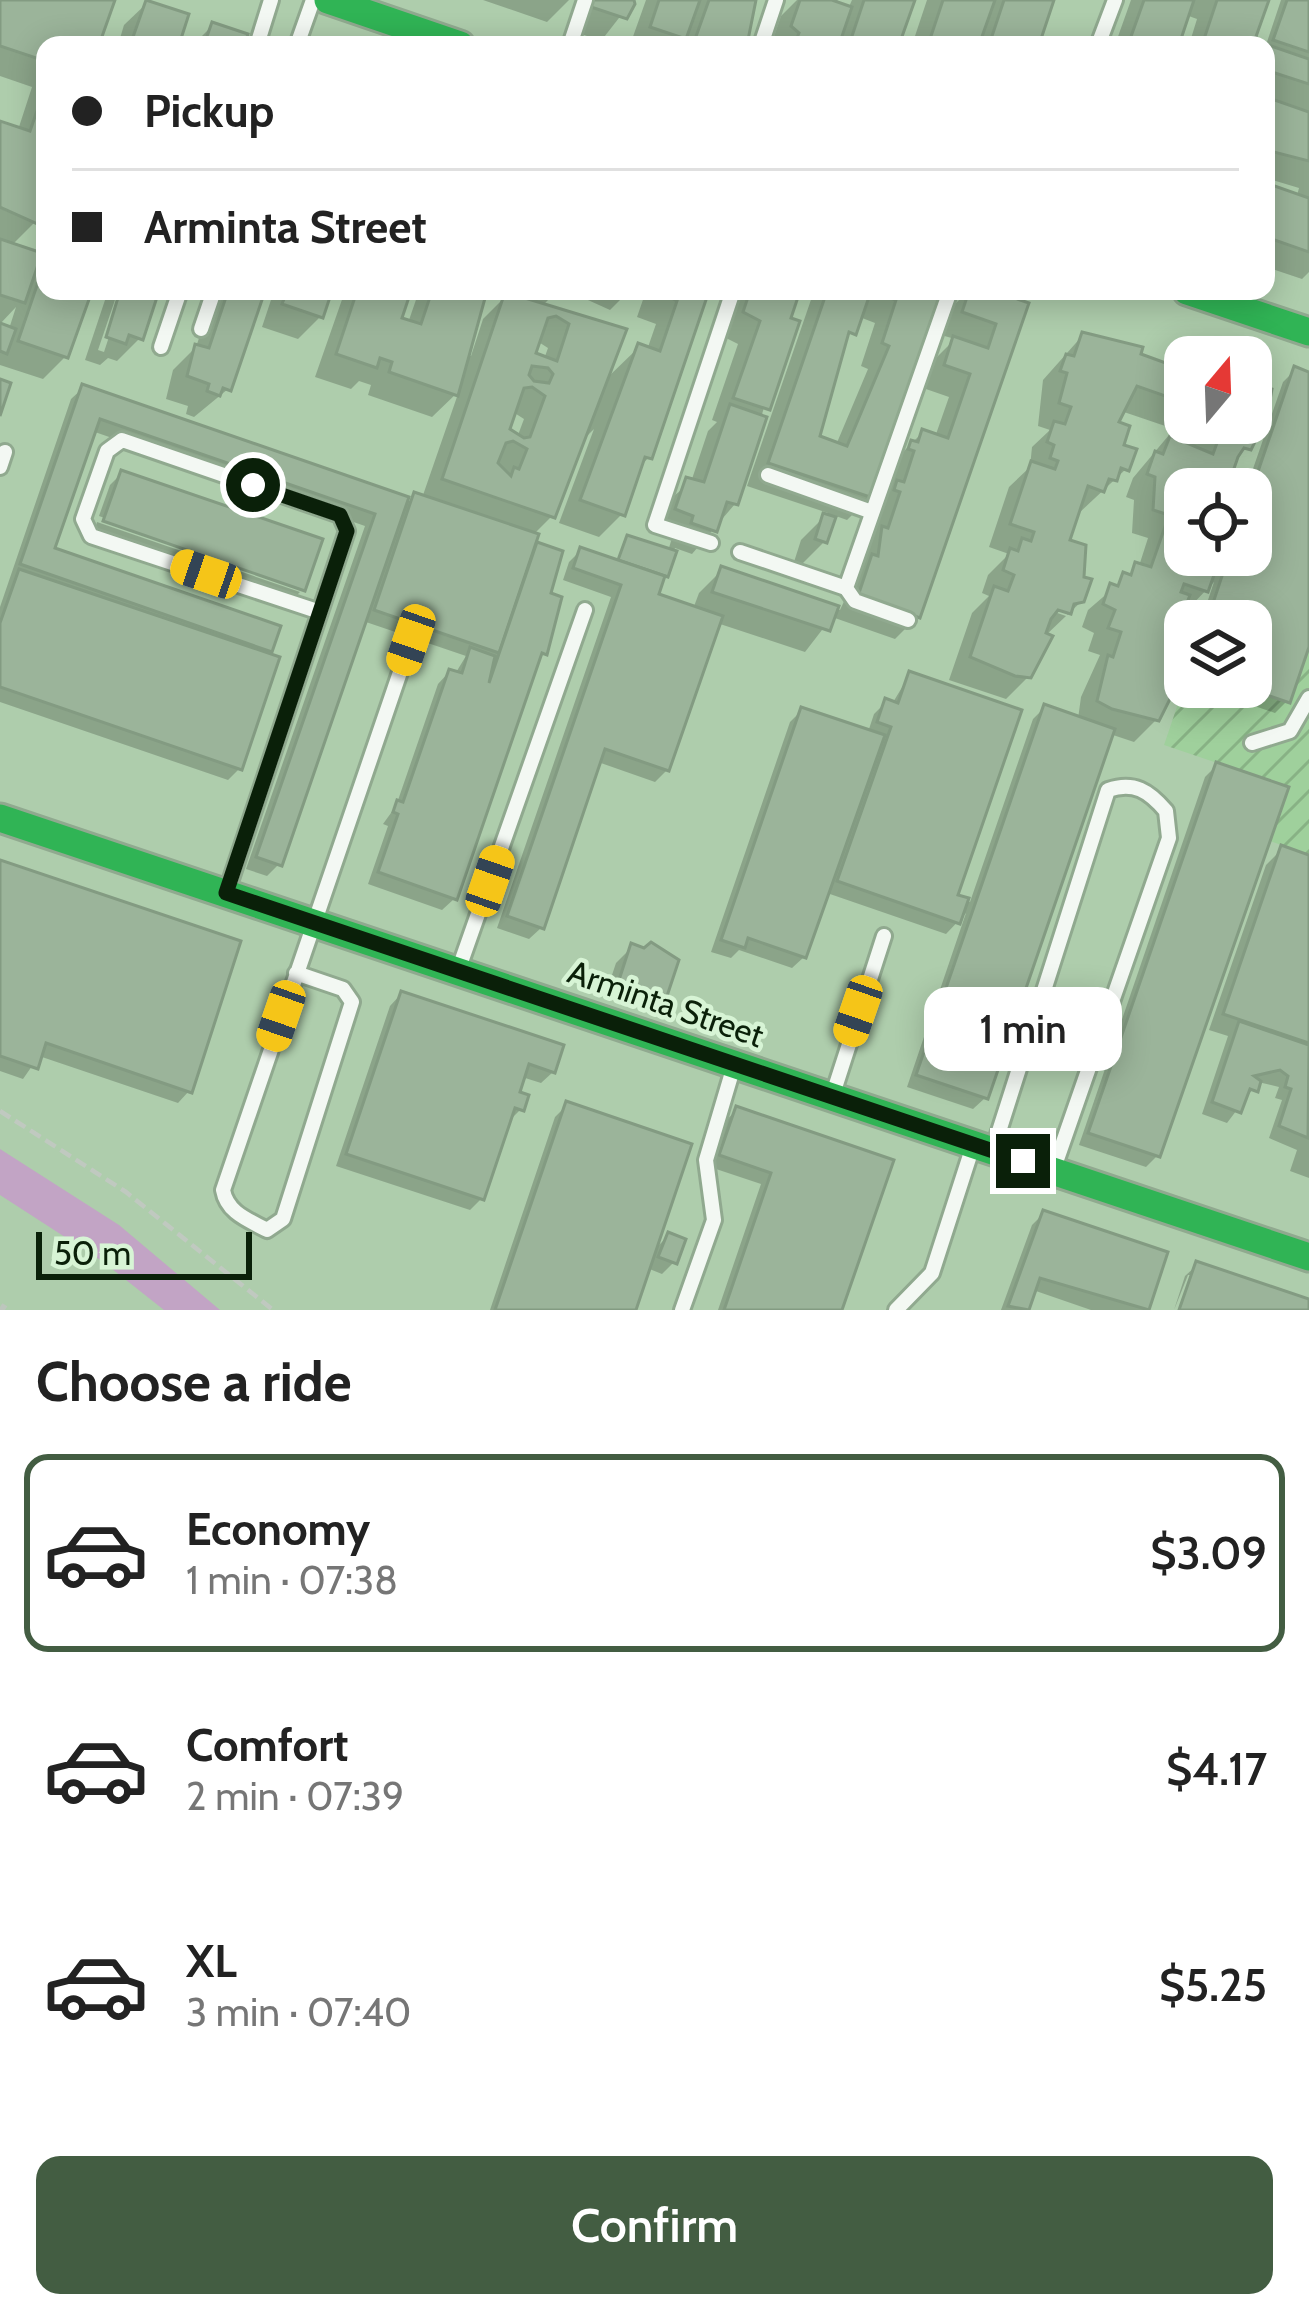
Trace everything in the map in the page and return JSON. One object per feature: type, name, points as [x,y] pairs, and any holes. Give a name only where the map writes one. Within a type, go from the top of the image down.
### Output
[{"type":"street","points":[[328,0],[434,36]]},
{"type":"street","points":[[1213,300],[1309,332]]},
{"type":"street","name":"Arminta Street","points":[[0,818],[1309,1257]]},
{"type":"lane","points":[[260,36],[272,0]]},
{"type":"lane","points":[[300,36],[313,0]]},
{"type":"lane","points":[[573,36],[585,0]]},
{"type":"lane","points":[[764,36],[776,0]]},
{"type":"lane","points":[[1101,36],[1115,0]]},
{"type":"lane","points":[[161,347],[178,300]]},
{"type":"lane","points":[[201,329],[211,300]]},
{"type":"lane","points":[[711,544],[656,525],[730,300]]},
{"type":"lane","points":[[846,588],[947,300]]},
{"type":"lane","points":[[226,893],[320,612],[347,531],[340,515],[122,440],[107,451],[83,519],[91,536],[320,612]]},
{"type":"lane","points":[[768,476],[872,512]]},
{"type":"lane","points":[[740,552],[846,588],[855,602],[908,620]]},
{"type":"lane","points":[[458,971],[585,610]]},
{"type":"lane","points":[[296,973],[343,989],[352,1002],[284,1219],[267,1230],[226,1203],[224,1190],[311,922],[411,640]]},
{"type":"lane","points":[[1252,742],[1290,731],[1309,698]]},
{"type":"lane","points":[[896,1310],[932,1273],[983,1148],[1108,790],[1125,784],[1142,789],[1166,811],[1169,838],[1053,1171]]},
{"type":"lane","points":[[832,1097],[884,937]]},
{"type":"lane","points":[[682,1310],[714,1220],[706,1160],[734,1064]]},
{"type":"path","points":[[0,1111],[126,1192],[273,1310]]},
{"type":"shaded area","points":[[1294,366],[1309,372],[1309,855],[1270,841],[1288,787],[1164,745],[1177,708],[1272,708],[1272,600],[1214,600],[1222,576],[1272,576],[1271,468]]},
{"type":"shaded area","points":[[0,1149],[119,1225],[220,1310],[164,1310],[102,1261],[0,1195]]},
{"type":"building","points":[[0,0],[115,0],[102,36],[36,36],[36,58],[0,46]]},
{"type":"building","points":[[146,0],[189,14],[182,36],[133,36]]},
{"type":"building","points":[[593,0],[634,0],[635,4],[627,19],[591,7]]},
{"type":"building","points":[[659,0],[700,0],[687,36],[650,27]]},
{"type":"building","points":[[709,0],[756,0],[749,36],[696,36]]},
{"type":"building","points":[[800,0],[832,0],[852,7],[842,36],[798,36],[791,26]]},
{"type":"building","points":[[864,0],[915,0],[902,36],[852,36]]},
{"type":"building","points":[[943,0],[995,0],[982,36],[931,36]]},
{"type":"building","points":[[1004,0],[1054,0],[1042,36],[992,36]]},
{"type":"building","points":[[1144,0],[1194,0],[1182,36],[1131,36]]},
{"type":"building","points":[[1217,0],[1269,0],[1256,36],[1205,36]]},
{"type":"building","points":[[1287,0],[1309,0],[1309,52],[1275,41]]},
{"type":"building","points":[[212,22],[248,34],[247,36],[207,36]]},
{"type":"building","points":[[1275,47],[1309,59],[1309,84],[1275,73]]},
{"type":"building","points":[[1275,100],[1309,112],[1309,161],[1275,152]]},
{"type":"building","points":[[36,114],[36,223],[0,207],[0,121],[30,131]]},
{"type":"building","points":[[1275,186],[1309,198],[1309,252],[1275,240]]},
{"type":"building","points":[[0,239],[36,251],[36,271],[25,303],[0,295]]},
{"type":"building","points":[[36,288],[36,300],[89,300],[68,358],[18,341]]},
{"type":"building","points":[[117,300],[156,300],[143,340],[129,335],[126,344],[106,337]]},
{"type":"building","points":[[225,300],[262,300],[231,391],[223,388],[220,396],[207,391],[209,384],[187,376],[195,344],[209,348]]},
{"type":"building","points":[[284,300],[329,300],[323,318],[282,304]]},
{"type":"building","points":[[354,300],[408,300],[402,318],[421,324],[429,300],[485,300],[458,396],[389,372],[392,362],[380,358],[377,368],[336,354]]},
{"type":"building","points":[[502,300],[531,300],[627,329],[555,518],[442,479]],"holes":[[[556,316],[569,324],[557,361],[536,353],[548,318]],[[532,366],[548,368],[553,374],[549,383],[534,381],[529,375]],[[532,387],[545,396],[530,437],[524,438],[510,429],[524,388]],[[513,441],[527,449],[511,476],[498,463],[506,443]]]},
{"type":"building","points":[[706,300],[652,459],[645,457],[625,516],[580,500],[638,343],[660,351],[677,301]]},
{"type":"building","points":[[747,300],[797,300],[791,318],[800,321],[770,410],[733,398],[760,321],[743,312]]},
{"type":"building","points":[[824,300],[868,300],[856,335],[849,332],[820,436],[847,446],[889,346],[882,343],[896,300],[941,300],[873,498],[768,463]]},
{"type":"building","points":[[966,300],[1029,303],[920,618],[858,596],[872,554],[878,556],[882,526],[888,528],[900,492],[894,490],[897,480],[904,482],[914,451],[908,449],[911,440],[918,442],[922,429],[948,438],[970,374],[944,365],[953,336],[988,348],[996,324],[962,312]]},
{"type":"building","points":[[0,323],[16,329],[7,354],[0,351]]},
{"type":"building","points":[[1082,332],[1143,347],[1141,354],[1164,362],[1164,396],[1137,386],[1119,422],[1130,426],[1124,445],[1137,449],[1129,471],[1121,468],[1117,481],[1109,479],[1104,492],[1088,486],[1070,540],[1086,545],[1084,577],[1092,579],[1084,602],[1074,604],[1071,614],[1058,610],[1046,633],[1053,636],[1031,678],[1015,676],[970,657],[994,586],[1008,591],[1014,575],[1003,570],[1010,548],[1018,551],[1022,538],[1031,541],[1034,532],[1010,524],[1031,461],[1055,469],[1058,461],[1050,458],[1054,445],[1047,442],[1054,421],[1065,424],[1071,407],[1059,403],[1067,373],[1060,371],[1066,354],[1074,356]]},
{"type":"building","points":[[1294,366],[1309,372],[1309,647],[1290,703],[1272,697],[1272,600],[1214,600],[1222,576],[1272,576],[1272,468],[1259,468],[1267,444],[1272,444],[1272,430]]},
{"type":"building","points":[[0,379],[11,383],[0,416]]},
{"type":"building","points":[[82,384],[409,497],[282,866],[256,857],[375,514],[100,419],[55,548],[281,626],[272,652],[20,564]]},
{"type":"building","points":[[730,404],[767,417],[738,505],[727,502],[717,532],[691,523],[693,516],[675,509],[686,477],[704,482]]},
{"type":"building","points":[[1167,444],[1189,444],[1213,454],[1217,444],[1254,444],[1251,450],[1244,448],[1234,468],[1164,468],[1164,513],[1153,510],[1155,477],[1147,474],[1155,451],[1163,454]]},
{"type":"building","points":[[121,470],[323,539],[305,591],[103,521]]},
{"type":"building","points":[[414,492],[539,534],[499,653],[374,610]]},
{"type":"building","points":[[823,513],[836,517],[827,543],[815,539]]},
{"type":"building","points":[[1164,529],[1164,576],[1214,576],[1208,592],[1184,584],[1181,592],[1190,595],[1188,600],[1164,600],[1166,708],[1159,721],[1097,701],[1108,655],[1113,657],[1121,632],[1108,628],[1115,610],[1103,604],[1110,583],[1118,586],[1123,572],[1131,575],[1135,562],[1151,567]]},
{"type":"building","points":[[627,535],[677,551],[668,577],[618,560]]},
{"type":"building","points":[[537,542],[563,551],[551,593],[562,597],[547,655],[542,653],[457,900],[378,872],[398,814],[393,812],[397,800],[403,802],[449,669],[462,673],[470,647],[495,656],[489,683]]},
{"type":"building","points":[[580,547],[665,576],[659,594],[723,616],[669,771],[605,749],[544,929],[507,916],[621,585],[573,568]]},
{"type":"building","points":[[721,566],[839,606],[830,631],[712,592]]},
{"type":"building","points":[[19,569],[280,657],[242,770],[0,687],[0,623]]},
{"type":"building","points":[[909,671],[1022,710],[958,895],[969,898],[960,924],[837,881],[891,727],[877,722],[885,698],[898,703]]},
{"type":"building","points":[[1044,704],[1115,729],[988,1099],[916,1075]]},
{"type":"building","points":[[801,707],[885,735],[806,958],[748,938],[745,948],[721,940]]},
{"type":"building","points":[[1216,762],[1289,787],[1160,1157],[1088,1133]]},
{"type":"building","points":[[1281,845],[1309,855],[1309,1043],[1223,1014]]},
{"type":"building","points":[[0,860],[241,941],[192,1093],[46,1043],[38,1069],[0,1056]]},
{"type":"building","points":[[651,942],[679,960],[667,996],[619,980],[631,943],[644,948]]},
{"type":"building","points":[[401,991],[564,1045],[555,1073],[529,1064],[520,1092],[529,1095],[524,1111],[515,1108],[484,1200],[346,1154]]},
{"type":"building","points":[[1239,1021],[1309,1045],[1308,1138],[1279,1126],[1291,1089],[1285,1087],[1288,1076],[1280,1070],[1254,1076],[1261,1081],[1258,1092],[1250,1089],[1241,1113],[1212,1102]]},
{"type":"building","points":[[566,1101],[692,1144],[636,1310],[495,1310]]},
{"type":"building","points":[[736,1106],[894,1160],[842,1310],[724,1310],[771,1173],[719,1155]]},
{"type":"building","points":[[1043,1210],[1168,1252],[1149,1310],[1040,1278],[1029,1310],[1008,1306]]},
{"type":"building","points":[[668,1232],[686,1239],[677,1264],[658,1257]]},
{"type":"building","points":[[1196,1261],[1309,1299],[1309,1310],[1179,1310]]},
{"type":"railway","points":[[0,1307],[5,1310]]},
{"type":"traffic: fast","points":[[328,0],[434,36]]},
{"type":"traffic: fast","points":[[1214,300],[1309,332]]},
{"type":"traffic: fast","points":[[0,818],[1309,1257]]},
{"type":"route","points":[[253,485],[340,515],[347,531],[226,893],[1023,1161]]}]
